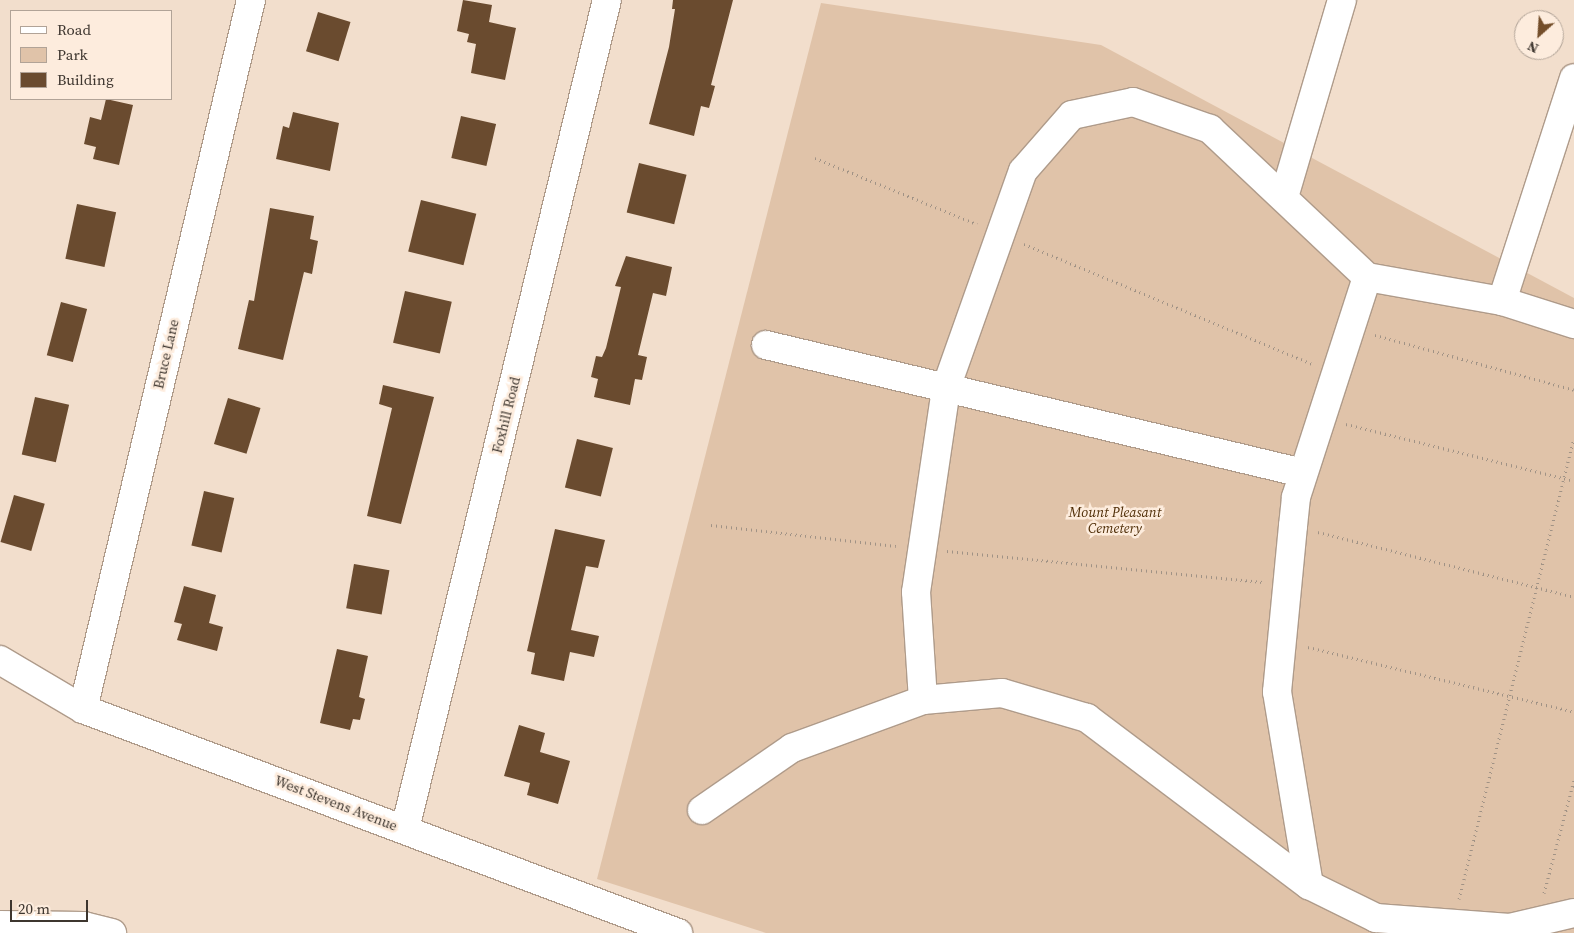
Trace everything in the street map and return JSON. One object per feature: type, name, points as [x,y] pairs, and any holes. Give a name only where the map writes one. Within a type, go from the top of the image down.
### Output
[{"type":"street","name":"Bruce Lane","points":[[83,709],[251,0]]},
{"type":"street","name":"Foxhill Road","points":[[405,829],[607,0]]},
{"type":"street","points":[[1284,198],[1342,0]]},
{"type":"street","points":[[1502,301],[1574,78]]},
{"type":"street","points":[[923,700],[916,592],[946,388],[1023,171],[1072,115],[1133,102],[1210,128],[1367,277],[1502,301],[1574,324]]},
{"type":"street","points":[[1309,884],[1277,692],[1287,585],[1293,526],[1303,473],[1367,277]]},
{"type":"street","points":[[766,345],[1303,473]]},
{"type":"street","name":"West Stevens Avenue","points":[[0,660],[83,709],[405,829],[619,924],[678,933]]},
{"type":"street","points":[[702,810],[792,748],[923,700],[1002,693],[1087,718],[1309,884],[1376,918],[1510,928],[1574,913]]},
{"type":"street","points":[[0,925],[84,926],[112,933]]},
{"type":"path","points":[[815,158],[1335,374]]},
{"type":"path","points":[[1350,329],[1558,383],[1574,390]]},
{"type":"path","points":[[1321,418],[1574,482]]},
{"type":"path","points":[[1453,923],[1574,439]]},
{"type":"path","points":[[711,525],[922,549],[1287,585]]},
{"type":"path","points":[[1293,526],[1574,597]]},
{"type":"path","points":[[1282,640],[1574,712]]},
{"type":"path","points":[[1537,921],[1574,780]]},
{"type":"green space","name":"Mount Pleasant Cemetery","points":[[821,3],[1101,45],[1574,298],[1574,933],[766,933],[597,879]]},
{"type":"building","points":[[463,0],[492,5],[489,22],[516,28],[505,80],[471,73],[476,44],[467,42],[469,34],[457,31]]},
{"type":"building","points":[[673,0],[733,0],[711,85],[715,86],[709,108],[701,106],[694,136],[649,124],[669,47],[675,9],[672,9]]},
{"type":"building","points":[[318,12],[351,22],[339,61],[306,51]]},
{"type":"building","points":[[106,100],[133,105],[119,165],[93,159],[96,147],[84,144],[90,117],[101,120]]},
{"type":"building","points":[[293,112],[339,123],[330,171],[276,159],[283,126],[289,128]]},
{"type":"building","points":[[461,116],[496,124],[486,166],[451,158]]},
{"type":"building","points":[[639,163],[687,175],[674,224],[627,212]]},
{"type":"building","points":[[421,200],[476,214],[463,265],[408,251]]},
{"type":"building","points":[[77,204],[116,212],[104,267],[65,259]]},
{"type":"building","points":[[270,208],[314,216],[310,239],[318,241],[312,274],[304,272],[283,360],[238,349],[249,300],[254,301]]},
{"type":"building","points":[[626,256],[672,267],[666,296],[653,293],[638,355],[647,357],[642,380],[635,379],[630,405],[594,397],[598,379],[591,377],[596,356],[602,357],[606,348],[621,287],[615,286]]},
{"type":"building","points":[[405,291],[452,302],[440,353],[393,343]]},
{"type":"building","points":[[61,302],[87,309],[73,362],[47,355]]},
{"type":"building","points":[[383,385],[434,397],[401,524],[367,516],[392,408],[379,404]]},
{"type":"building","points":[[35,397],[69,405],[56,462],[22,454]]},
{"type":"building","points":[[228,398],[261,408],[246,454],[214,444]]},
{"type":"building","points":[[577,439],[613,448],[601,496],[565,488]]},
{"type":"building","points":[[204,491],[234,498],[222,553],[191,546]]},
{"type":"building","points":[[14,495],[45,504],[31,551],[0,542]]},
{"type":"building","points":[[555,529],[605,540],[598,568],[586,566],[571,630],[599,636],[594,657],[570,652],[564,681],[531,674],[535,653],[527,651]]},
{"type":"building","points":[[354,564],[389,570],[382,615],[346,608]]},
{"type":"building","points":[[184,586],[216,595],[209,623],[223,627],[217,651],[177,640],[182,624],[174,622]]},
{"type":"building","points":[[337,649],[368,656],[359,697],[365,699],[360,720],[353,719],[350,730],[320,723]]},
{"type":"building","points":[[519,725],[545,733],[540,752],[570,761],[558,804],[527,795],[530,783],[504,776]]}]
